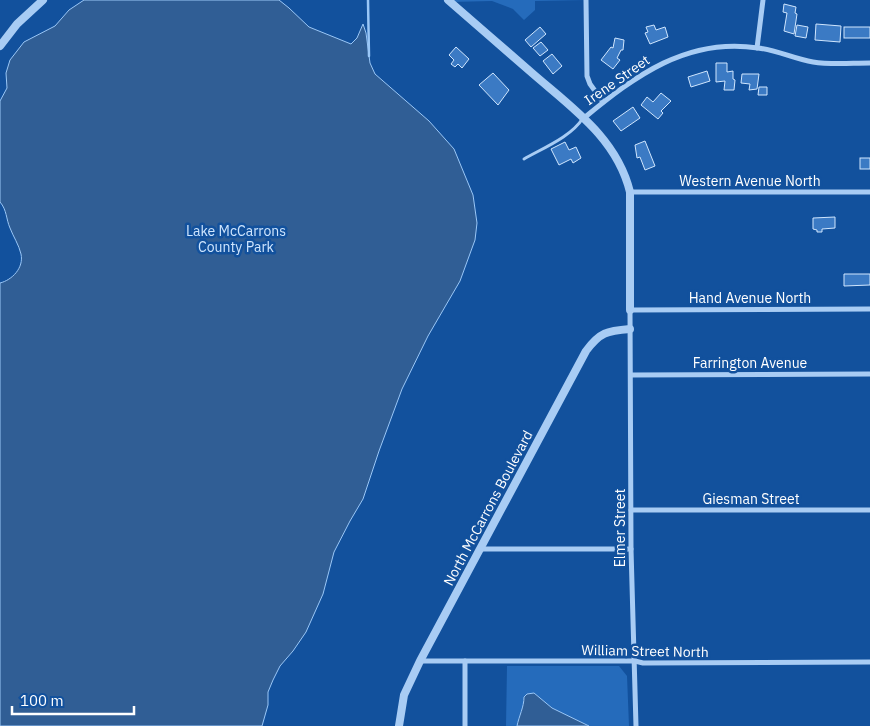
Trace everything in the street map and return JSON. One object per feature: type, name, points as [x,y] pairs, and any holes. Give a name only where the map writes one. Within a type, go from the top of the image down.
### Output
[{"type":"street","points":[[0,46],[17,24],[44,0]]},
{"type":"street","points":[[448,0],[584,118],[601,135],[615,155],[630,192],[630,310]]},
{"type":"street","points":[[586,0],[587,76],[590,84],[603,102]]},
{"type":"street","points":[[758,48],[763,0]]},
{"type":"street","name":"Irene Street","points":[[584,118],[639,76],[672,58],[706,49],[726,46],[758,48],[813,62],[870,63]]},
{"type":"street","name":"Western Avenue North","points":[[630,192],[870,192]]},
{"type":"street","name":"Hand Avenue North","points":[[630,310],[870,308]]},
{"type":"street","name":"Elmer Street","points":[[630,310],[631,549],[636,726]]},
{"type":"street","name":"North McCarrons Boulevard","points":[[399,726],[404,695],[420,660],[586,351],[599,335],[608,331],[630,329]]},
{"type":"street","name":"Farrington Avenue","points":[[631,375],[870,374]]},
{"type":"street","name":"Giesman Street","points":[[631,510],[870,510]]},
{"type":"street","points":[[480,549],[631,549]]},
{"type":"street","name":"William Street North","points":[[420,660],[465,662],[635,661],[643,664],[870,662]]},
{"type":"street","points":[[465,662],[465,726]]},
{"type":"lane","points":[[524,159],[560,139],[578,126],[584,118]]},
{"type":"shaded area","name":"Lake McCarrons County Park","points":[[84,0],[279,0],[309,27],[351,44],[357,38],[363,24],[370,63],[375,74],[429,121],[454,149],[473,195],[477,223],[475,240],[460,281],[428,336],[402,389],[363,499],[334,552],[323,594],[306,632],[280,666],[268,692],[268,705],[262,726],[0,726],[0,283],[9,279],[19,269],[21,254],[0,202],[0,101],[7,88],[6,73],[10,60],[24,42],[55,26],[69,10]]},
{"type":"shaded area","points":[[448,0],[586,0],[535,1],[535,10],[524,20],[513,9],[492,1],[449,2]]},
{"type":"shaded area","points":[[507,666],[619,666],[627,676],[629,726],[589,726],[552,708],[534,693],[524,697],[517,726],[506,726]]},
{"type":"shaded area","points":[[534,693],[552,708],[589,726],[517,726],[524,697],[527,694]]},
{"type":"building","points":[[784,4],[796,7],[795,13],[797,14],[794,34],[784,31],[787,13],[783,12]]},
{"type":"building","points":[[816,24],[841,26],[840,42],[815,40]]},
{"type":"building","points":[[654,25],[656,30],[665,27],[668,37],[650,44],[645,33],[648,32],[646,27]]},
{"type":"building","points":[[797,25],[808,27],[806,38],[795,36]]},
{"type":"building","points":[[540,27],[546,34],[531,47],[525,40]]},
{"type":"building","points":[[844,27],[870,27],[870,38],[844,38]]},
{"type":"building","points":[[615,38],[624,40],[623,50],[621,50],[617,58],[620,60],[613,69],[601,60],[611,47],[613,48]]},
{"type":"building","points":[[541,42],[548,50],[540,56],[533,48]]},
{"type":"building","points":[[456,47],[469,59],[462,68],[458,64],[455,67],[451,64],[454,60],[449,55]]},
{"type":"building","points":[[552,54],[562,66],[553,74],[543,61]]},
{"type":"building","points":[[716,63],[727,63],[727,72],[733,71],[733,79],[735,80],[734,90],[724,90],[725,81],[716,82]]},
{"type":"building","points":[[707,71],[710,81],[691,87],[688,77]]},
{"type":"building","points":[[493,73],[509,90],[498,105],[479,85]]},
{"type":"building","points":[[742,74],[759,74],[757,89],[749,90],[750,84],[741,83]]},
{"type":"building","points":[[759,87],[767,87],[767,95],[758,95]]},
{"type":"building","points":[[661,93],[671,101],[661,111],[663,113],[658,119],[641,105],[647,97],[653,102]]},
{"type":"building","points":[[633,107],[640,118],[621,131],[613,121]]},
{"type":"building","points":[[645,141],[655,166],[645,170],[640,157],[637,158],[635,145]]},
{"type":"building","points":[[565,142],[569,150],[576,147],[581,158],[573,163],[571,159],[559,165],[551,149]]},
{"type":"building","points":[[860,158],[870,158],[870,169],[860,169]]},
{"type":"building","points":[[835,217],[835,228],[822,229],[822,232],[817,232],[817,230],[813,229],[813,218]]},
{"type":"building","points":[[844,274],[870,274],[870,285],[844,286]]},
{"type":"waterway","points":[[368,0],[369,56]]}]
